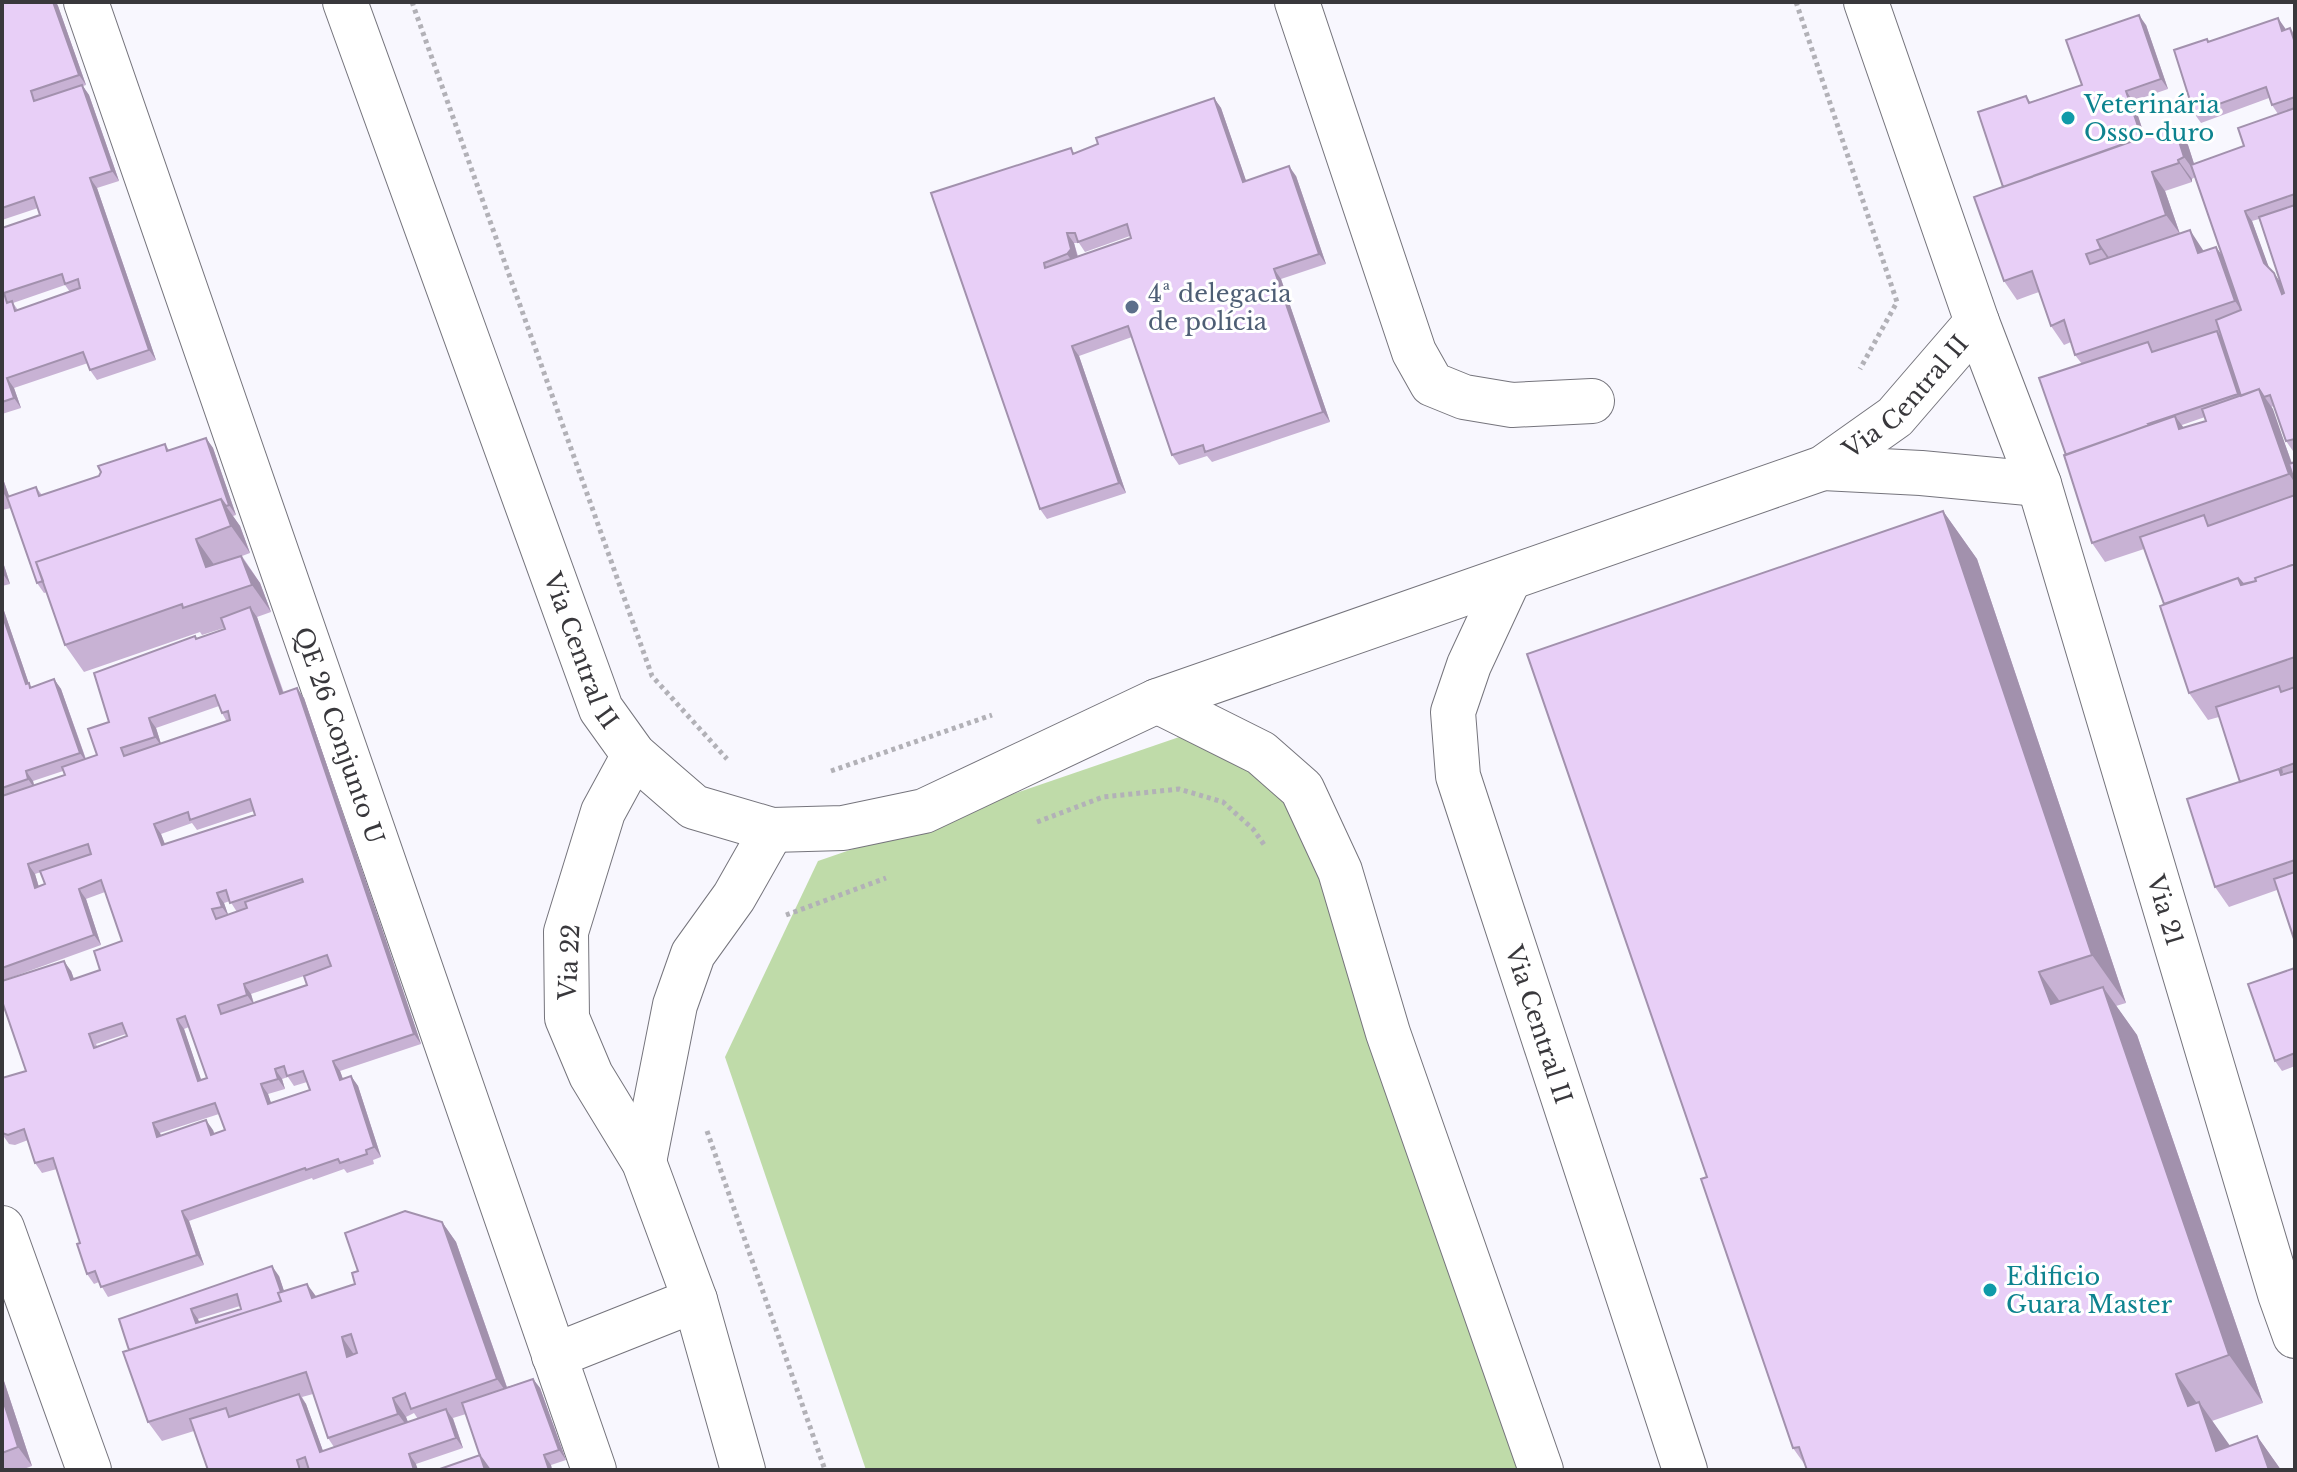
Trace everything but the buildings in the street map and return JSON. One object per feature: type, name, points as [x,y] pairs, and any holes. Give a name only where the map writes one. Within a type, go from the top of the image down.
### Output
[{"type":"street","name":"QE 26 Conjunto U","points":[[86,2],[594,1470]]},
{"type":"street","name":"Via Central II","points":[[345,2],[601,709],[634,755],[694,807],[772,830],[843,828],[924,811],[1157,701],[1823,468],[1895,417],[1977,322],[1866,2]]},
{"type":"street","points":[[1297,2],[1414,352],[1432,384],[1464,397],[1512,405],[1592,401]]},
{"type":"street","name":"Via 21","points":[[1977,322],[2039,484],[2287,1293],[2295,1336]]},
{"type":"street","points":[[1823,468],[2039,484]]},
{"type":"street","name":"Via Central II","points":[[1509,579],[1469,665],[1453,712],[1458,776],[1685,1470]]},
{"type":"street","points":[[1157,701],[1261,753],[1302,789],[1340,871],[1388,1033],[1541,1470]]},
{"type":"street","name":"Via 22","points":[[634,755],[603,812],[569,920],[566,932],[567,1018],[591,1075],[644,1162],[695,1300],[743,1470]]},
{"type":"street","points":[[644,1162],[675,1005],[693,954],[734,897],[772,830]]},
{"type":"street","points":[[2,1228],[89,1470]]},
{"type":"street","points":[[554,1356],[695,1300]]},
{"type":"path","points":[[412,2],[652,676],[735,767]]},
{"type":"path","points":[[1796,2],[1897,302],[1853,383]]},
{"type":"path","points":[[828,773],[993,714]]},
{"type":"path","points":[[1030,825],[1103,797],[1179,789],[1223,802],[1253,829],[1268,850]]},
{"type":"path","points":[[781,917],[898,874]]},
{"type":"path","points":[[706,1129],[825,1470]]},
{"type":"green space","points":[[1188,734],[1319,793],[1543,1470],[866,1470],[725,1057],[818,861]]},
{"type":"place","name":"Veterinária Osso-duro","points":[[2068,118]]},
{"type":"place","name":"4ª delegacia de polícia","points":[[1132,307]]},
{"type":"place","name":"Edificio Guara Master","points":[[1990,1290]]}]
